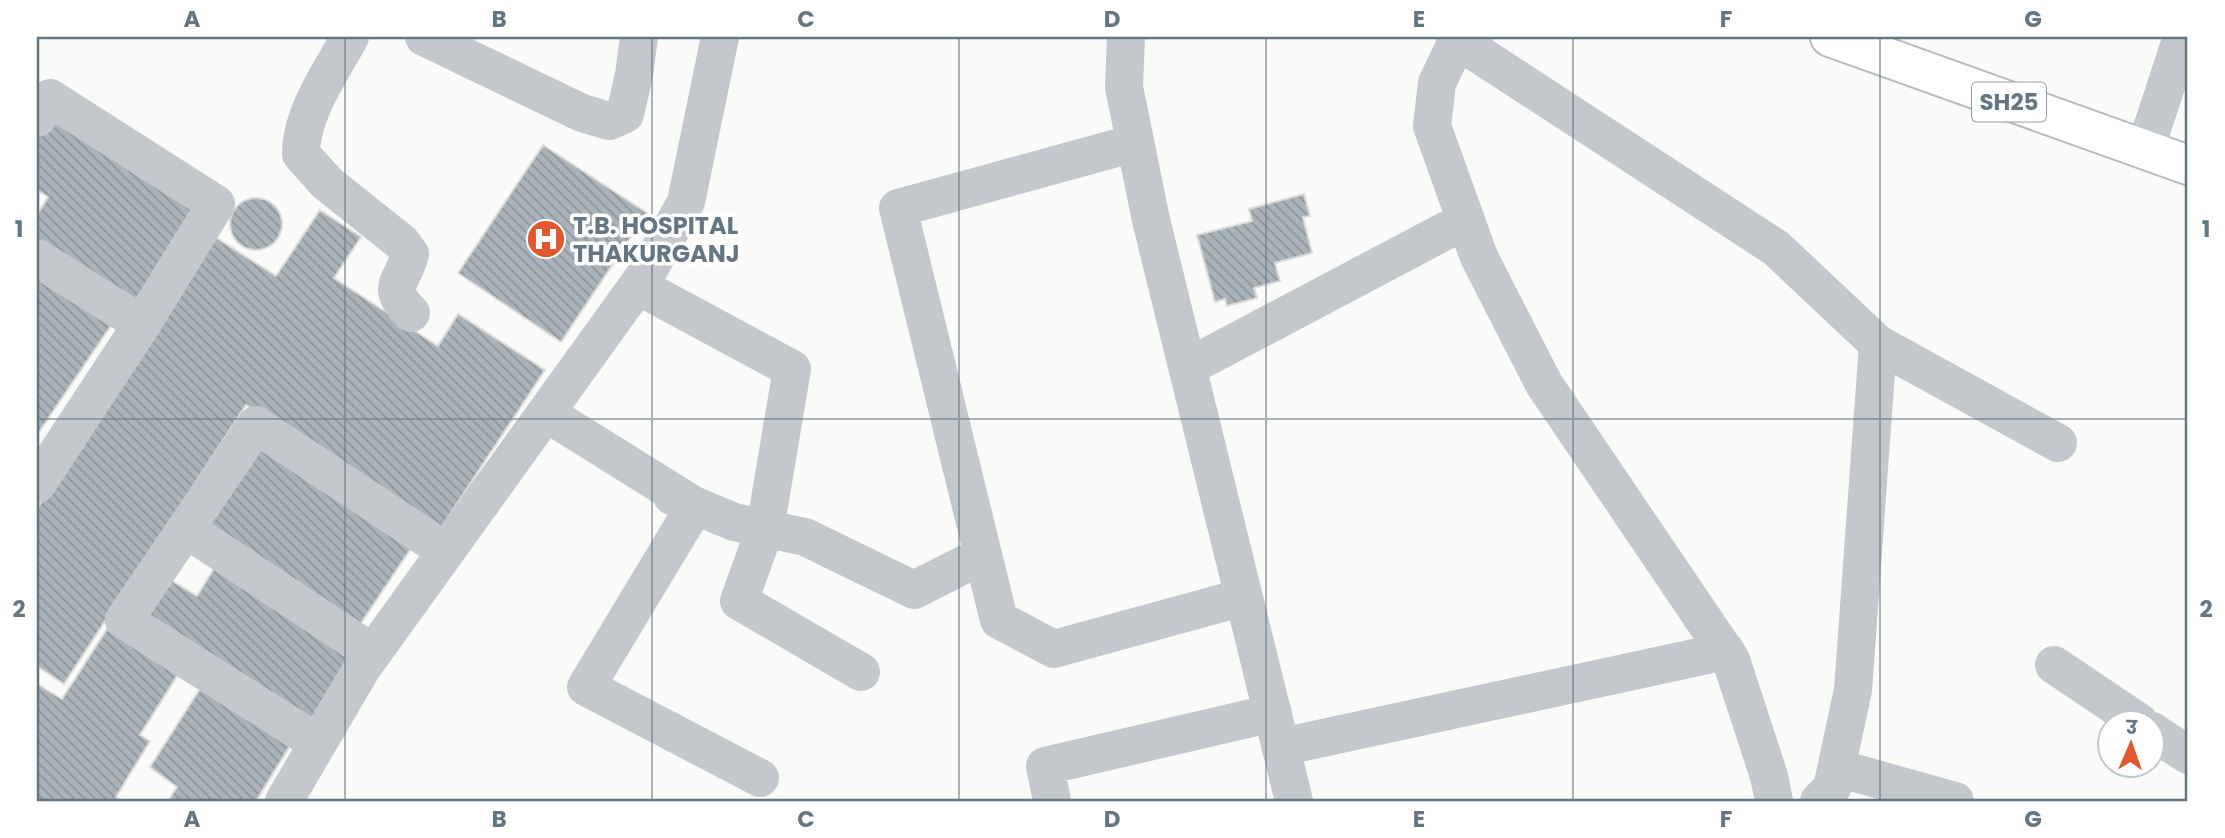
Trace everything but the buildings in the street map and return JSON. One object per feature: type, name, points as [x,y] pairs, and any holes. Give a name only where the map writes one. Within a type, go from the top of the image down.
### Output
[{"type":"main road","name":"SH25","points":[[1829,37],[2149,139],[2188,140]]},
{"type":"main road","name":"SH25","points":[[1893,37],[2149,139],[2188,165]]},
{"type":"street","points":[[350,37],[301,136],[301,154],[327,183],[401,242],[410,254],[395,290],[399,300],[411,313]]},
{"type":"street","points":[[424,37],[582,113],[609,121],[625,114],[635,75],[639,37]]},
{"type":"street","points":[[284,801],[373,653],[648,271],[686,202],[720,37]]},
{"type":"street","points":[[1125,37],[1124,88],[1135,143],[1294,801]]},
{"type":"street","points":[[2149,139],[2182,37]]},
{"type":"street","points":[[1774,801],[1769,776],[1731,660],[1544,384],[1479,257],[1432,126],[1437,83],[1458,38],[1776,248],[1878,344],[2058,443]]},
{"type":"street","points":[[37,118],[50,98],[216,204],[142,324],[37,482]]},
{"type":"street","points":[[1135,143],[898,208],[999,620],[1054,649],[1244,597]]},
{"type":"street","points":[[1188,367],[1466,220]]},
{"type":"street","points":[[37,258],[142,324]]},
{"type":"street","points":[[638,286],[792,369],[765,529],[739,601],[861,672]]},
{"type":"street","points":[[1819,801],[1832,788],[1853,690],[1878,344]]},
{"type":"street","points":[[546,413],[695,506]]},
{"type":"street","points":[[318,743],[124,620],[256,425],[446,551]]},
{"type":"street","points":[[634,480],[734,522],[805,537],[914,590],[983,555]]},
{"type":"street","points":[[695,506],[586,687],[760,778]]},
{"type":"street","points":[[186,529],[373,653]]},
{"type":"street","points":[[1052,801],[1045,766],[1277,730],[1726,651]]},
{"type":"street","points":[[2054,665],[2117,708]]},
{"type":"street","points":[[2166,741],[2188,755]]},
{"type":"street","points":[[1837,768],[1955,801]]},
{"type":"place","name":"T.B. HOSPITAL THAKURGANJ","points":[[546,239]]}]
